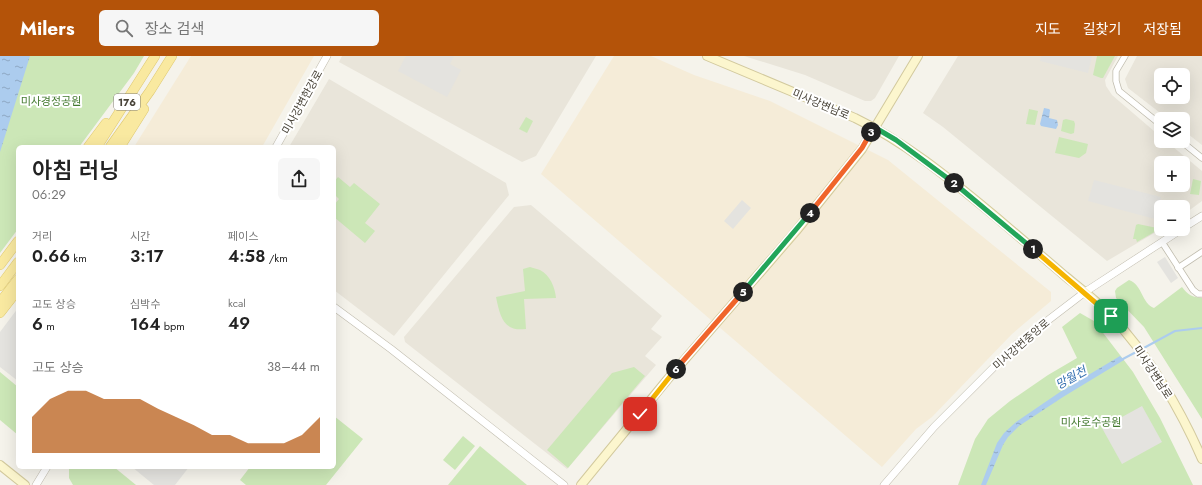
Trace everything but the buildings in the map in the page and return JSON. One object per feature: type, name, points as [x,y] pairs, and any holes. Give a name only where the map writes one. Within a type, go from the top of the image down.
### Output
[{"type":"main road","name":"176","points":[[98,145],[156,56]]},
{"type":"main road","name":"176","points":[[111,145],[150,91],[172,56]]},
{"type":"main road","name":"미사강변남로","points":[[708,56],[874,127],[896,140],[942,173],[1085,292],[1111,316],[1128,335],[1163,386],[1188,428],[1202,459]]},
{"type":"main road","points":[[581,485],[667,380],[796,231],[862,148],[918,56]]},
{"type":"main road","points":[[90,145],[140,82]]},
{"type":"main road","points":[[121,145],[143,111],[150,91]]},
{"type":"main road","points":[[0,266],[16,244]]},
{"type":"main road","points":[[0,286],[16,265]]},
{"type":"main road","points":[[0,302],[16,282]]},
{"type":"main road","points":[[0,313],[16,293]]},
{"type":"main road","points":[[0,465],[25,485]]},
{"type":"street","name":"미사강변한강로","points":[[277,145],[327,56]]},
{"type":"street","points":[[1125,56],[1116,71],[1116,81],[1119,91],[1154,119]]},
{"type":"street","points":[[1190,148],[1202,158]]},
{"type":"street","name":"미사강변중앙로","points":[[1190,224],[1202,216]]},
{"type":"street","name":"미사강변중앙로","points":[[884,485],[934,427],[1006,355],[1055,314],[1085,292],[1171,236]]},
{"type":"street","points":[[1162,242],[1193,290],[1198,294],[1202,294]]},
{"type":"street","points":[[1178,268],[1202,252]]},
{"type":"street","points":[[336,308],[391,349],[564,485]]},
{"type":"street","points":[[36,485],[46,469]]},
{"type":"shaded area","points":[[191,56],[314,56],[263,145],[135,145]]},
{"type":"shaded area","points":[[342,56],[596,56],[536,156],[522,162],[339,62]]},
{"type":"shaded area","points":[[406,56],[454,56],[450,64],[461,70],[447,97],[398,71]]},
{"type":"shaded area","points":[[614,56],[651,56],[694,75],[770,101],[888,160],[1051,292],[1051,301],[1012,334],[932,417],[916,429],[882,467],[541,174]]},
{"type":"shaded area","points":[[744,56],[899,56],[875,98],[871,101],[865,101],[805,75]]},
{"type":"shaded area","points":[[958,56],[1118,56],[1105,80],[1106,86],[1112,95],[1154,131],[1154,148],[1174,148],[1184,156],[1154,156],[1154,192],[1190,192],[1190,161],[1202,171],[1202,201],[1190,210],[1190,200],[1154,200],[1154,233],[1107,261],[943,127],[923,113]]},
{"type":"shaded area","points":[[1041,56],[1092,56],[1088,73],[1040,61]]},
{"type":"shaded area","points":[[1137,56],[1202,56],[1202,145],[1190,136],[1190,112],[1159,112],[1128,88],[1125,79]]},
{"type":"shaded area","points":[[329,79],[506,183],[509,195],[394,336],[336,292],[336,145],[290,145]]},
{"type":"shaded area","points":[[1094,180],[1161,197],[1160,200],[1154,200],[1154,219],[1088,201]]},
{"type":"shaded area","points":[[742,200],[751,208],[733,229],[724,221]]},
{"type":"shaded area","points":[[531,205],[662,316],[651,329],[662,337],[645,356],[656,365],[567,469],[405,342],[404,337],[514,207]]},
{"type":"shaded area","points":[[1165,257],[1178,278],[1171,283],[1157,262]]},
{"type":"shaded area","points":[[16,311],[16,379],[0,367],[0,332]]},
{"type":"shaded area","points":[[1142,406],[1162,442],[1122,464],[1102,428]]},
{"type":"shaded area","points":[[134,469],[187,469],[175,485],[154,485]]},
{"type":"green space","name":"미사경정공원","points":[[0,56],[144,56],[134,73],[80,145],[16,145],[16,232],[0,253]]},
{"type":"green space","points":[[1097,56],[1115,56],[1103,78],[1093,75]]},
{"type":"green space","points":[[1029,109],[1038,111],[1035,125],[1026,124]]},
{"type":"green space","points":[[526,117],[533,121],[527,133],[519,129]]},
{"type":"green space","points":[[1066,119],[1074,121],[1074,133],[1071,134],[1061,131],[1063,120]]},
{"type":"green space","points":[[1059,137],[1088,144],[1086,153],[1079,158],[1055,153]]},
{"type":"green space","points":[[338,177],[350,187],[354,183],[380,204],[365,223],[375,231],[365,243],[336,219],[336,203],[339,199],[336,196],[336,180]]},
{"type":"green space","points":[[1193,179],[1201,181],[1199,195],[1190,194]]},
{"type":"green space","points":[[1138,224],[1154,227],[1154,232],[1137,242],[1136,239],[1133,239],[1136,225]]},
{"type":"green space","points":[[530,267],[540,270],[547,275],[553,286],[556,298],[524,299],[526,329],[512,328],[507,325],[501,316],[496,297],[525,291],[523,269]]},
{"type":"green space","points":[[1129,280],[1137,286],[1150,306],[1154,308],[1182,287],[1190,295],[1202,298],[1202,419],[1144,327],[1116,298],[1115,291],[1117,288]]},
{"type":"green space","name":"미사호수공원","points":[[1080,313],[1094,321],[1133,372],[1160,418],[1193,485],[958,485],[975,439],[988,419],[1010,401],[1048,375],[1077,358],[1062,327]]},
{"type":"green space","points":[[634,367],[645,376],[568,468],[547,450],[612,373]]},
{"type":"green space","points":[[0,372],[16,385],[16,433],[0,420]]},
{"type":"green space","points":[[336,418],[363,439],[326,485],[246,485],[240,480],[248,469],[336,469]]},
{"type":"green space","points":[[463,436],[475,446],[455,470],[443,460]]},
{"type":"green space","points":[[480,446],[527,485],[448,485]]},
{"type":"green space","points":[[69,469],[116,469],[136,485],[73,485],[69,478]]},
{"type":"water","points":[[0,56],[30,56],[0,152]]},
{"type":"water","points":[[1044,108],[1050,110],[1049,118],[1057,120],[1058,125],[1056,129],[1041,126],[1040,124]]},
{"type":"water","points":[[1120,356],[1124,360],[1019,426],[1008,437],[1003,445],[986,485],[981,485],[997,443],[1004,433],[1016,422],[1060,392]]},
{"type":"waterway","name":"망월천","points":[[1142,349],[1175,331],[1202,328]]},
{"type":"waterway","name":"망월천","points":[[1121,360],[1138,351]]},
{"type":"route","points":[[640,414],[667,380],[796,231],[862,148],[874,127],[896,140],[942,173],[1085,292],[1111,316]]}]
